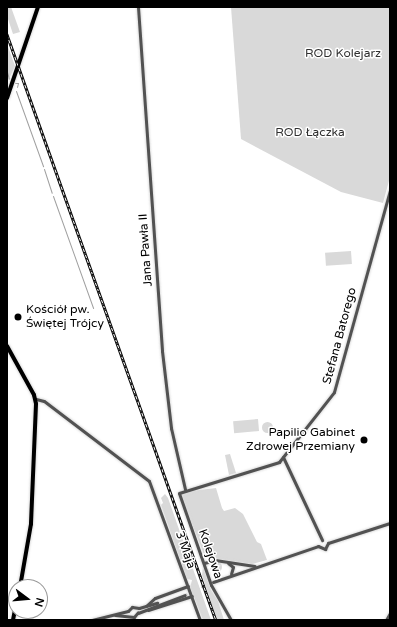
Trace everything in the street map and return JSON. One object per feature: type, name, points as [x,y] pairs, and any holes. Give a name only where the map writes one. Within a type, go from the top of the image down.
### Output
[{"type":"main road","points":[[7,98],[38,7]]},
{"type":"main road","points":[[7,346],[36,399],[31,524],[21,579]]},
{"type":"street","name":"Jana Pawła II","points":[[138,7],[162,351],[171,428],[185,489]]},
{"type":"street","name":"Stefana Batorego","points":[[179,492],[185,489],[258,471],[278,463],[336,388],[390,190]]},
{"type":"street","name":"3 Maja","points":[[36,399],[44,401],[96,438],[142,474],[152,485],[200,620]]},
{"type":"street","points":[[283,457],[322,540],[328,543],[390,523]]},
{"type":"street","name":"Kolejowa","points":[[179,492],[212,587],[231,620]]},
{"type":"street","points":[[213,582],[318,546],[322,540]]},
{"type":"street","points":[[318,546],[325,549],[328,543]]},
{"type":"street","points":[[204,563],[214,560],[256,566]]},
{"type":"street","points":[[225,562],[233,567],[230,575]]},
{"type":"street","points":[[146,608],[155,598],[188,586]]},
{"type":"street","points":[[111,615],[129,615],[135,617],[146,608],[185,595]]},
{"type":"street","points":[[92,620],[128,611],[132,607],[154,610],[192,596]]},
{"type":"street","points":[[137,608],[138,613]]},
{"type":"street","points":[[128,611],[129,615]]},
{"type":"street","points":[[386,620],[390,613]]},
{"type":"green space","points":[[7,7],[11,7],[20,32],[13,34],[7,16]]},
{"type":"green space","points":[[231,7],[390,7],[390,177],[383,203],[341,192],[241,139]]},
{"type":"green space","points":[[7,44],[15,66],[8,81],[7,79]]},
{"type":"green space","points":[[351,251],[352,264],[326,266],[325,253]]},
{"type":"green space","points":[[258,419],[259,431],[234,433],[233,421]]},
{"type":"green space","points":[[267,421],[271,423],[273,427],[271,431],[267,433],[263,431],[261,427],[263,423]]},
{"type":"green space","points":[[230,454],[236,473],[229,475],[225,455]]},
{"type":"green space","points":[[216,488],[224,511],[235,508],[243,514],[257,542],[261,544],[267,560],[252,564],[205,557],[181,496],[182,493]]},
{"type":"green space","points":[[165,494],[168,498],[211,620],[203,620],[190,588],[192,580],[187,579],[161,505],[163,503],[161,498]]},
{"type":"green space","points":[[216,561],[220,563],[222,567],[220,571],[216,573],[212,571],[210,567],[212,563]]},
{"type":"green space","points":[[203,567],[211,590],[218,601],[224,620],[217,620],[202,575]]},
{"type":"waterway","points":[[7,72],[9,79]]},
{"type":"waterway","points":[[15,83],[18,83],[17,87]]},
{"type":"waterway","points":[[16,91],[43,166]]},
{"type":"waterway","points":[[44,169],[52,193]]},
{"type":"waterway","points":[[53,196],[93,308]]},
{"type":"tunnel","points":[[185,595],[211,582]]},
{"type":"railway","points":[[7,34],[216,620]]},
{"type":"place","name":"Kościół pw. Świętej Trójcy","points":[[18,317]]},
{"type":"place","name":"Papilio Gabinet Zdrowej Przemiany","points":[[364,440]]},
{"type":"park label","name":"ROD Kolejarz","points":[[343,54]]},
{"type":"park label","name":"ROD Łączka","points":[[310,133]]}]
